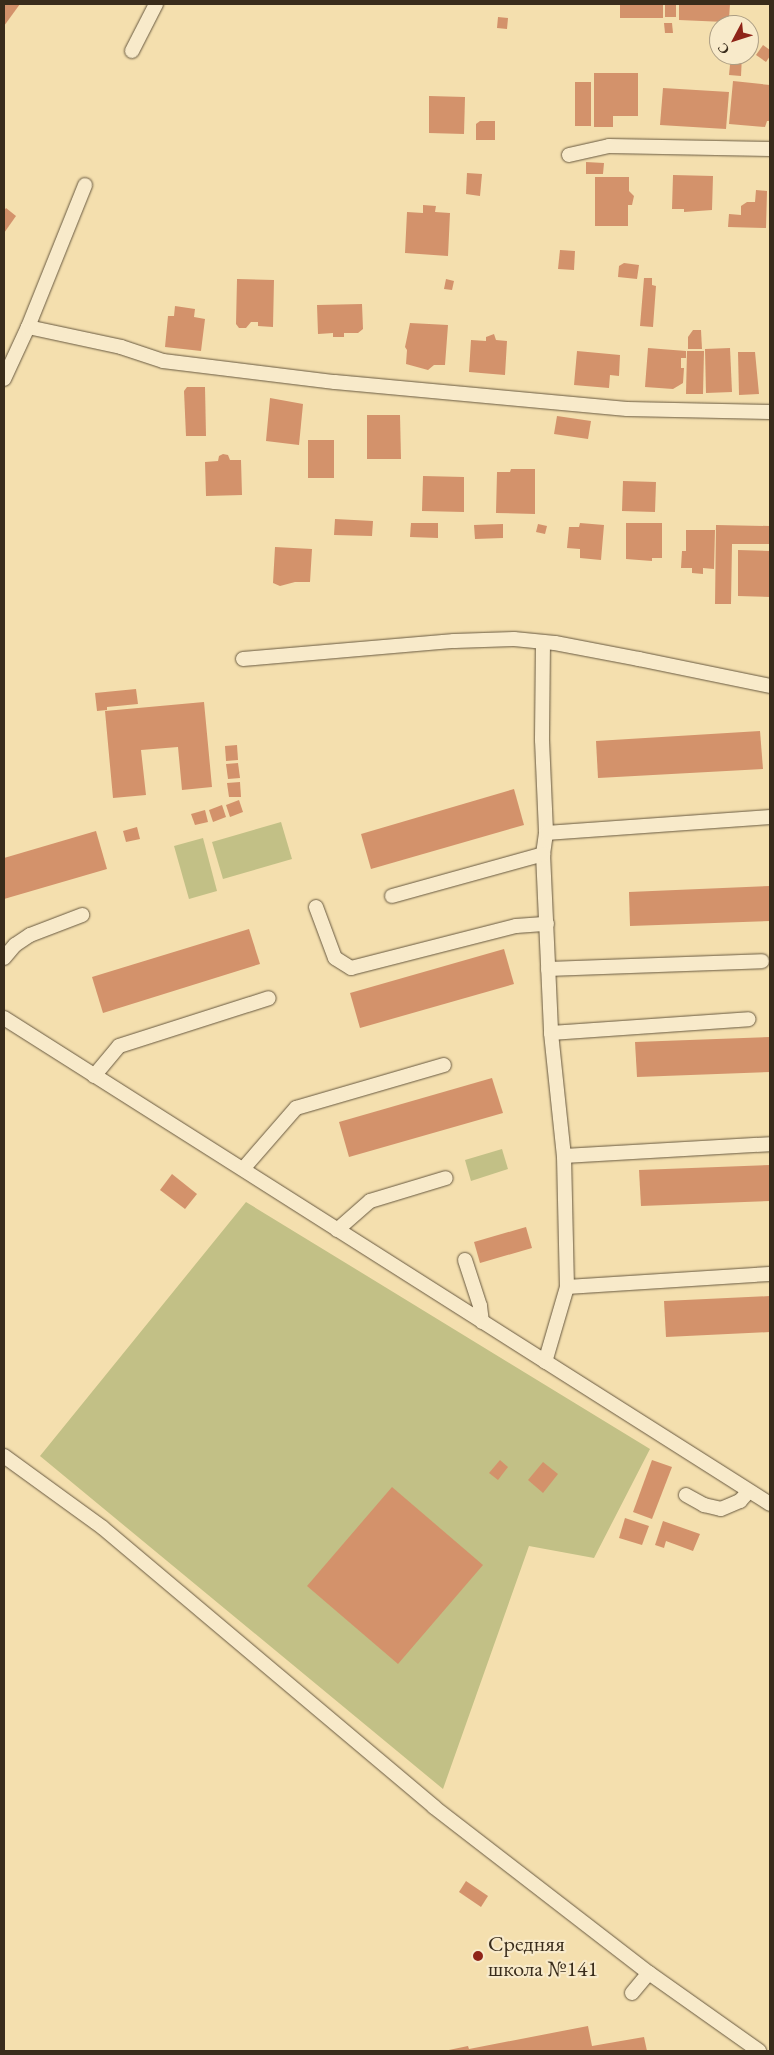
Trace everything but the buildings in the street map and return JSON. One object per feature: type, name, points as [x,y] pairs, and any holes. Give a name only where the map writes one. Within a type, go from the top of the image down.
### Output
[{"type":"street","points":[[132,51],[156,4]]},
{"type":"street","points":[[569,155],[609,146],[770,149]]},
{"type":"street","points":[[4,379],[28,327],[85,185]]},
{"type":"street","points":[[28,327],[120,347],[163,361],[335,382],[627,409],[770,412]]},
{"type":"street","points":[[243,659],[454,641],[514,639],[639,658],[770,686]]},
{"type":"street","points":[[543,642],[542,740],[546,833],[543,854],[551,1033],[564,1156],[567,1287],[545,1362]]},
{"type":"street","points":[[546,833],[770,817]]},
{"type":"street","points":[[392,896],[543,854]]},
{"type":"street","points":[[316,907],[335,958],[351,968],[516,926],[547,924]]},
{"type":"street","points":[[4,958],[15,945],[30,935],[82,915]]},
{"type":"street","points":[[548,969],[762,961]]},
{"type":"street","points":[[94,1076],[119,1046],[269,998]]},
{"type":"street","points":[[4,1018],[770,1504]]},
{"type":"street","points":[[551,1033],[749,1019]]},
{"type":"street","points":[[243,1169],[296,1108],[444,1065]]},
{"type":"street","points":[[564,1156],[770,1144]]},
{"type":"street","points":[[337,1230],[370,1201],[446,1178]]},
{"type":"street","points":[[465,1260],[480,1306],[482,1322]]},
{"type":"street","points":[[567,1287],[770,1274]]},
{"type":"street","points":[[4,1456],[103,1528],[434,1807],[649,1973],[759,2051]]},
{"type":"street","points":[[686,1495],[704,1505],[721,1509],[740,1501],[749,1491]]},
{"type":"street","points":[[632,1993],[649,1973]]},
{"type":"shaded area","points":[[281,822],[292,859],[223,879],[212,842]]},
{"type":"shaded area","points":[[203,838],[217,891],[189,899],[174,846]]},
{"type":"shaded area","points":[[502,1149],[508,1169],[471,1181],[465,1160]]},
{"type":"shaded area","points":[[246,1202],[650,1449],[594,1558],[529,1546],[443,1789],[40,1456]]},
{"type":"place","name":"Средняя школа №141","points":[[478,1956]]}]
